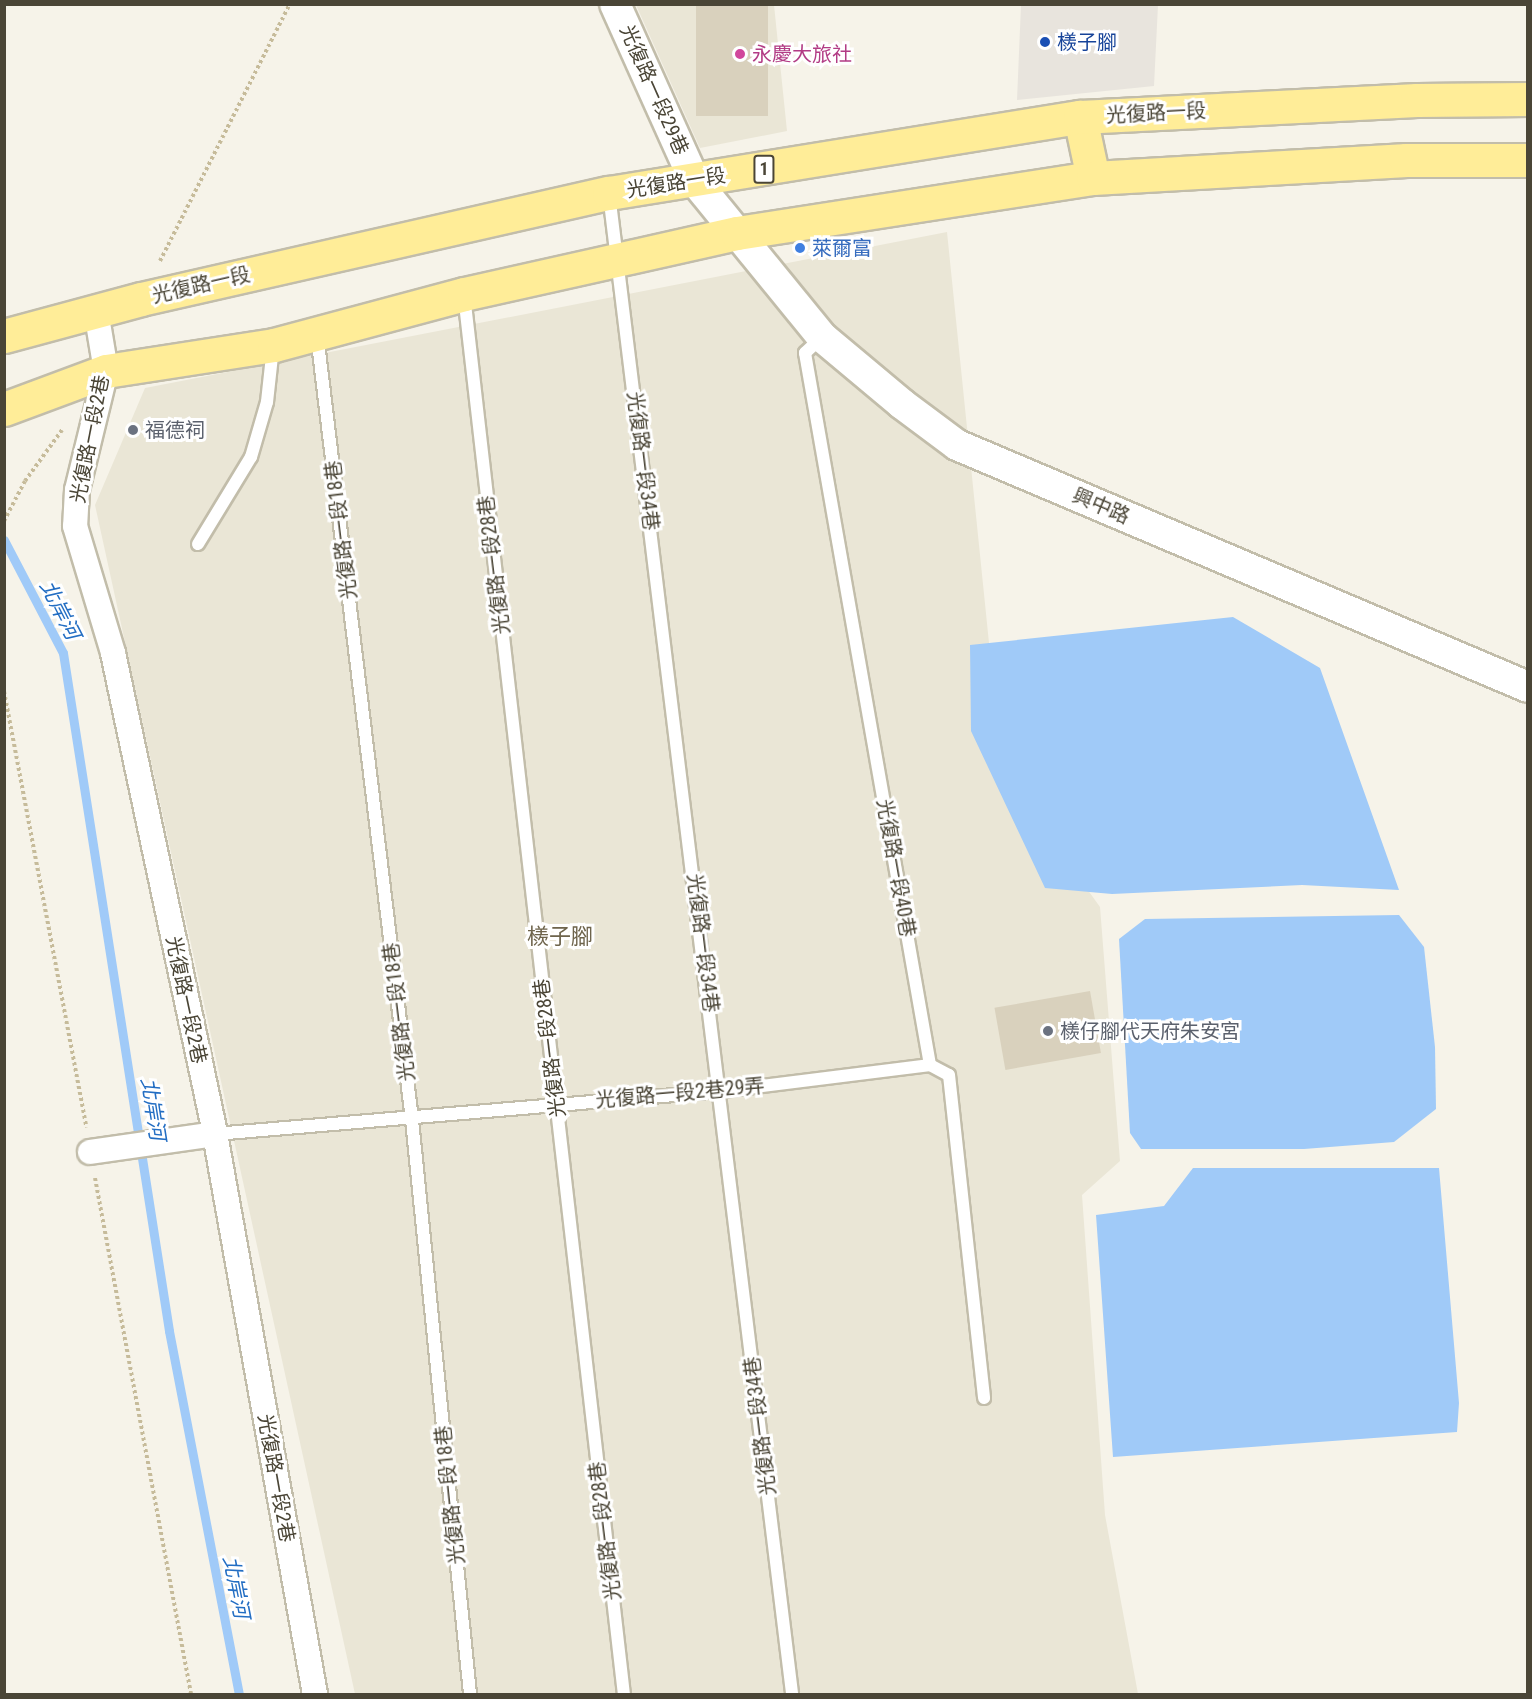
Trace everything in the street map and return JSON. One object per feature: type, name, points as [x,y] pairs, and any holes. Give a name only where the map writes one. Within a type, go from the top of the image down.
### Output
[{"type":"main road","name":"光復路一段","points":[[10,335],[141,299],[609,193],[1080,117],[1527,99]]},
{"type":"main road","points":[[1080,117],[1093,178]]},
{"type":"main road","points":[[13,406],[106,371],[273,345],[317,331],[464,294],[737,233],[1093,178],[1406,160],[1527,160]]},
{"type":"street","name":"光復路一段29巷","points":[[615,4],[694,180],[737,233]]},
{"type":"street","name":"興中路","points":[[737,233],[822,337],[957,445],[1527,687]]},
{"type":"street","name":"光復路一段2巷","points":[[96,311],[106,371],[76,490],[75,526],[113,653],[215,1134],[315,1695]]},
{"type":"street","points":[[90,1152],[215,1134]]},
{"type":"lane","name":"光復路一段34巷","points":[[609,193],[722,1091],[792,1695]]},
{"type":"lane","name":"光復路一段28巷","points":[[464,294],[624,1695]]},
{"type":"lane","name":"光復路一段18巷","points":[[317,331],[412,1120],[470,1695]]},
{"type":"lane","name":"光復路一段40巷","points":[[822,337],[806,353],[930,1065]]},
{"type":"lane","points":[[198,544],[251,457],[267,402],[273,345]]},
{"type":"lane","name":"光復路一段2巷29弄","points":[[215,1134],[412,1120],[556,1104],[722,1091],[930,1065]]},
{"type":"lane","points":[[930,1065],[949,1076],[984,1398]]},
{"type":"path","points":[[141,299],[290,4]]},
{"type":"path","points":[[4,521],[25,481]]},
{"type":"path","points":[[4,691],[191,1695]]},
{"type":"shaded area","points":[[636,5],[774,5],[787,131],[700,148]]},
{"type":"shaded area","points":[[1021,5],[1158,5],[1154,86],[1017,100]]},
{"type":"shaded area","points":[[947,232],[1002,770],[1100,907],[1120,1161],[1082,1195],[1105,1515],[1138,1694],[355,1694],[95,505],[145,388]]},
{"type":"water","points":[[1233,617],[1320,668],[1399,890],[1302,885],[1112,894],[1045,888],[971,731],[970,645]]},
{"type":"water","points":[[1399,915],[1424,947],[1435,1047],[1436,1109],[1394,1142],[1304,1149],[1141,1149],[1130,1133],[1119,939],[1145,919]]},
{"type":"water","points":[[1193,1168],[1439,1168],[1459,1403],[1457,1432],[1113,1457],[1096,1215],[1164,1206]]},
{"type":"building","name":"永慶大旅社","points":[[696,4],[768,4],[768,116],[696,116]]},
{"type":"building","name":"檨仔腳代天府朱安宮","points":[[1090,991],[1101,1053],[1005,1070],[994,1008]]},
{"type":"waterway","name":"北岸河","points":[[4,540],[63,653],[169,1331],[239,1694]]},
{"type":"place","name":"檨子腳","points":[[1045,42]]},
{"type":"place","name":"永慶大旅社","points":[[740,54]]},
{"type":"place","name":"萊爾富","points":[[800,248]]},
{"type":"place","name":"福德祠","points":[[133,430]]},
{"type":"place","name":"檨仔腳代天府朱安宮","points":[[1048,1031]]},
{"type":"district","name":"檨子腳","points":[[560,937]]}]
